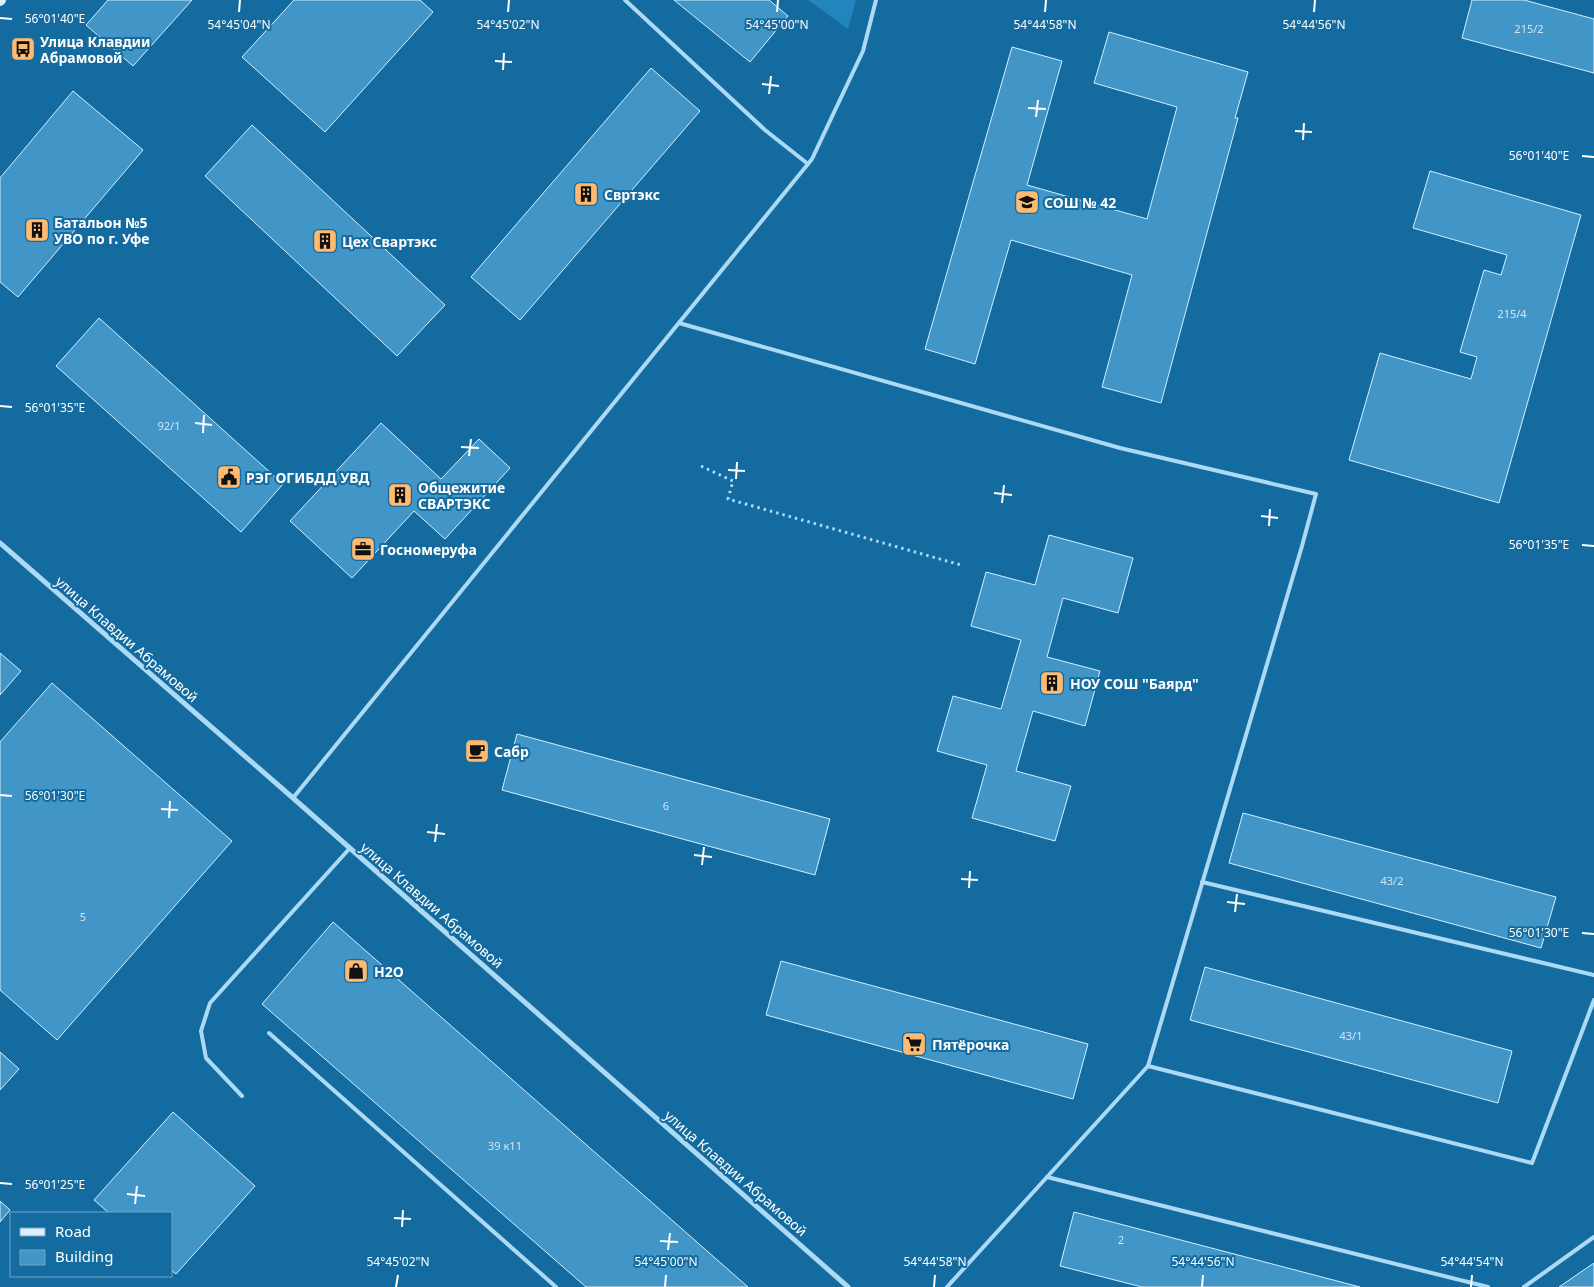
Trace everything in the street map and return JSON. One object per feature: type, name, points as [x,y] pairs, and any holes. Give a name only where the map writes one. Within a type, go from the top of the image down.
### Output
[{"type":"street","name":"улица Клавдии Абрамовой","points":[[0,543],[350,848],[848,1287]]},
{"type":"lane","points":[[625,0],[765,130],[808,164]]},
{"type":"lane","points":[[293,798],[812,159],[863,51],[876,0]]},
{"type":"lane","points":[[679,323],[1120,448],[1316,494],[1148,1066],[947,1287]]},
{"type":"lane","points":[[242,1096],[206,1058],[200,1031],[210,1003],[350,848]]},
{"type":"lane","points":[[1202,882],[1594,975]]},
{"type":"lane","points":[[1148,1066],[1532,1163],[1594,1000]]},
{"type":"lane","points":[[268,1033],[556,1287]]},
{"type":"lane","points":[[1046,1177],[1486,1287]]},
{"type":"lane","points":[[1524,1287],[1594,1237]]},
{"type":"path","points":[[701,466],[733,481],[728,499],[961,565]]},
{"type":"shaded area","points":[[808,0],[856,0],[848,29]]},
{"type":"building","points":[[108,0],[192,0],[133,66],[86,25]]},
{"type":"building","points":[[294,0],[420,0],[433,12],[325,132],[242,57]]},
{"type":"building","points":[[674,0],[769,0],[788,16],[750,62]]},
{"type":"building","points":[[1472,0],[1524,0],[1594,19],[1594,73],[1462,38]]},
{"type":"building","name":"СОШ № 42","points":[[1109,32],[1248,72],[1235,118],[1238,118],[1161,403],[1102,387],[1132,275],[1011,240],[975,364],[925,349],[1012,47],[1062,61],[1027,185],[1147,219],[1177,107],[1094,83]]},
{"type":"building","name":"Свртэкс","points":[[651,68],[700,111],[520,320],[471,277]]},
{"type":"building","name":"Батальон №5 УВО по г. Уфе","points":[[73,91],[143,150],[18,297],[0,282],[0,178]]},
{"type":"building","name":"Цех Свартэкс","points":[[252,125],[445,305],[397,356],[205,176]]},
{"type":"building","points":[[1430,171],[1581,215],[1499,503],[1349,460],[1380,353],[1471,379],[1477,357],[1460,352],[1484,270],[1501,275],[1507,255],[1413,228]]},
{"type":"building","points":[[99,318],[283,484],[241,532],[56,366]]},
{"type":"building","name":"Общежитие СВАРТЭКС","points":[[381,423],[441,479],[479,439],[510,468],[445,539],[414,511],[352,578],[290,521]]},
{"type":"building","name":"НОУ СОШ \"Баярд\"","points":[[1049,535],[1133,558],[1118,613],[1063,598],[1047,657],[1100,671],[1085,726],[1033,711],[1016,771],[1071,786],[1055,841],[972,818],[987,765],[937,751],[953,696],[1001,709],[1021,640],[971,626],[986,572],[1035,585]]},
{"type":"building","points":[[0,653],[21,671],[0,695]]},
{"type":"building","points":[[52,683],[232,841],[57,1040],[0,990],[0,742]]},
{"type":"building","points":[[517,734],[830,819],[815,875],[502,790]]},
{"type":"building","points":[[1243,813],[1556,897],[1541,948],[1229,863]]},
{"type":"building","points":[[333,922],[748,1287],[586,1287],[262,1004]]},
{"type":"building","points":[[781,961],[1088,1044],[1073,1099],[766,1015]]},
{"type":"building","points":[[1205,967],[1512,1051],[1498,1103],[1190,1020]]},
{"type":"building","points":[[0,1052],[19,1069],[0,1090]]},
{"type":"building","points":[[173,1112],[255,1186],[176,1274],[172,1271],[172,1212],[108,1212],[94,1200]]},
{"type":"building","points":[[0,1201],[10,1210],[0,1222]]},
{"type":"building","points":[[1074,1212],[1360,1287],[1142,1287],[1060,1266]]},
{"type":"building","points":[[1594,1263],[1594,1287],[1559,1287]]},
{"type":"place","name":"Улица Клавдии Абрамовой","points":[[23,49]]},
{"type":"place","name":"Свртэкс","points":[[586,194]]},
{"type":"place","name":"СОШ № 42","points":[[1027,202]]},
{"type":"place","name":"Батальон №5 УВО по г. Уфе","points":[[37,230]]},
{"type":"place","name":"Цех Свартэкс","points":[[325,241]]},
{"type":"place","name":"РЭГ ОГИБДД УВД","points":[[229,477]]},
{"type":"place","name":"Общежитие СВАРТЭКС","points":[[400,495]]},
{"type":"place","name":"Госномеруфа","points":[[363,549]]},
{"type":"place","name":"НОУ СОШ \"Баярд\"","points":[[1052,683]]},
{"type":"place","name":"Сабр","points":[[477,751]]},
{"type":"place","name":"H2O","points":[[356,971]]},
{"type":"place","name":"Пятёрочка","points":[[914,1044]]}]
